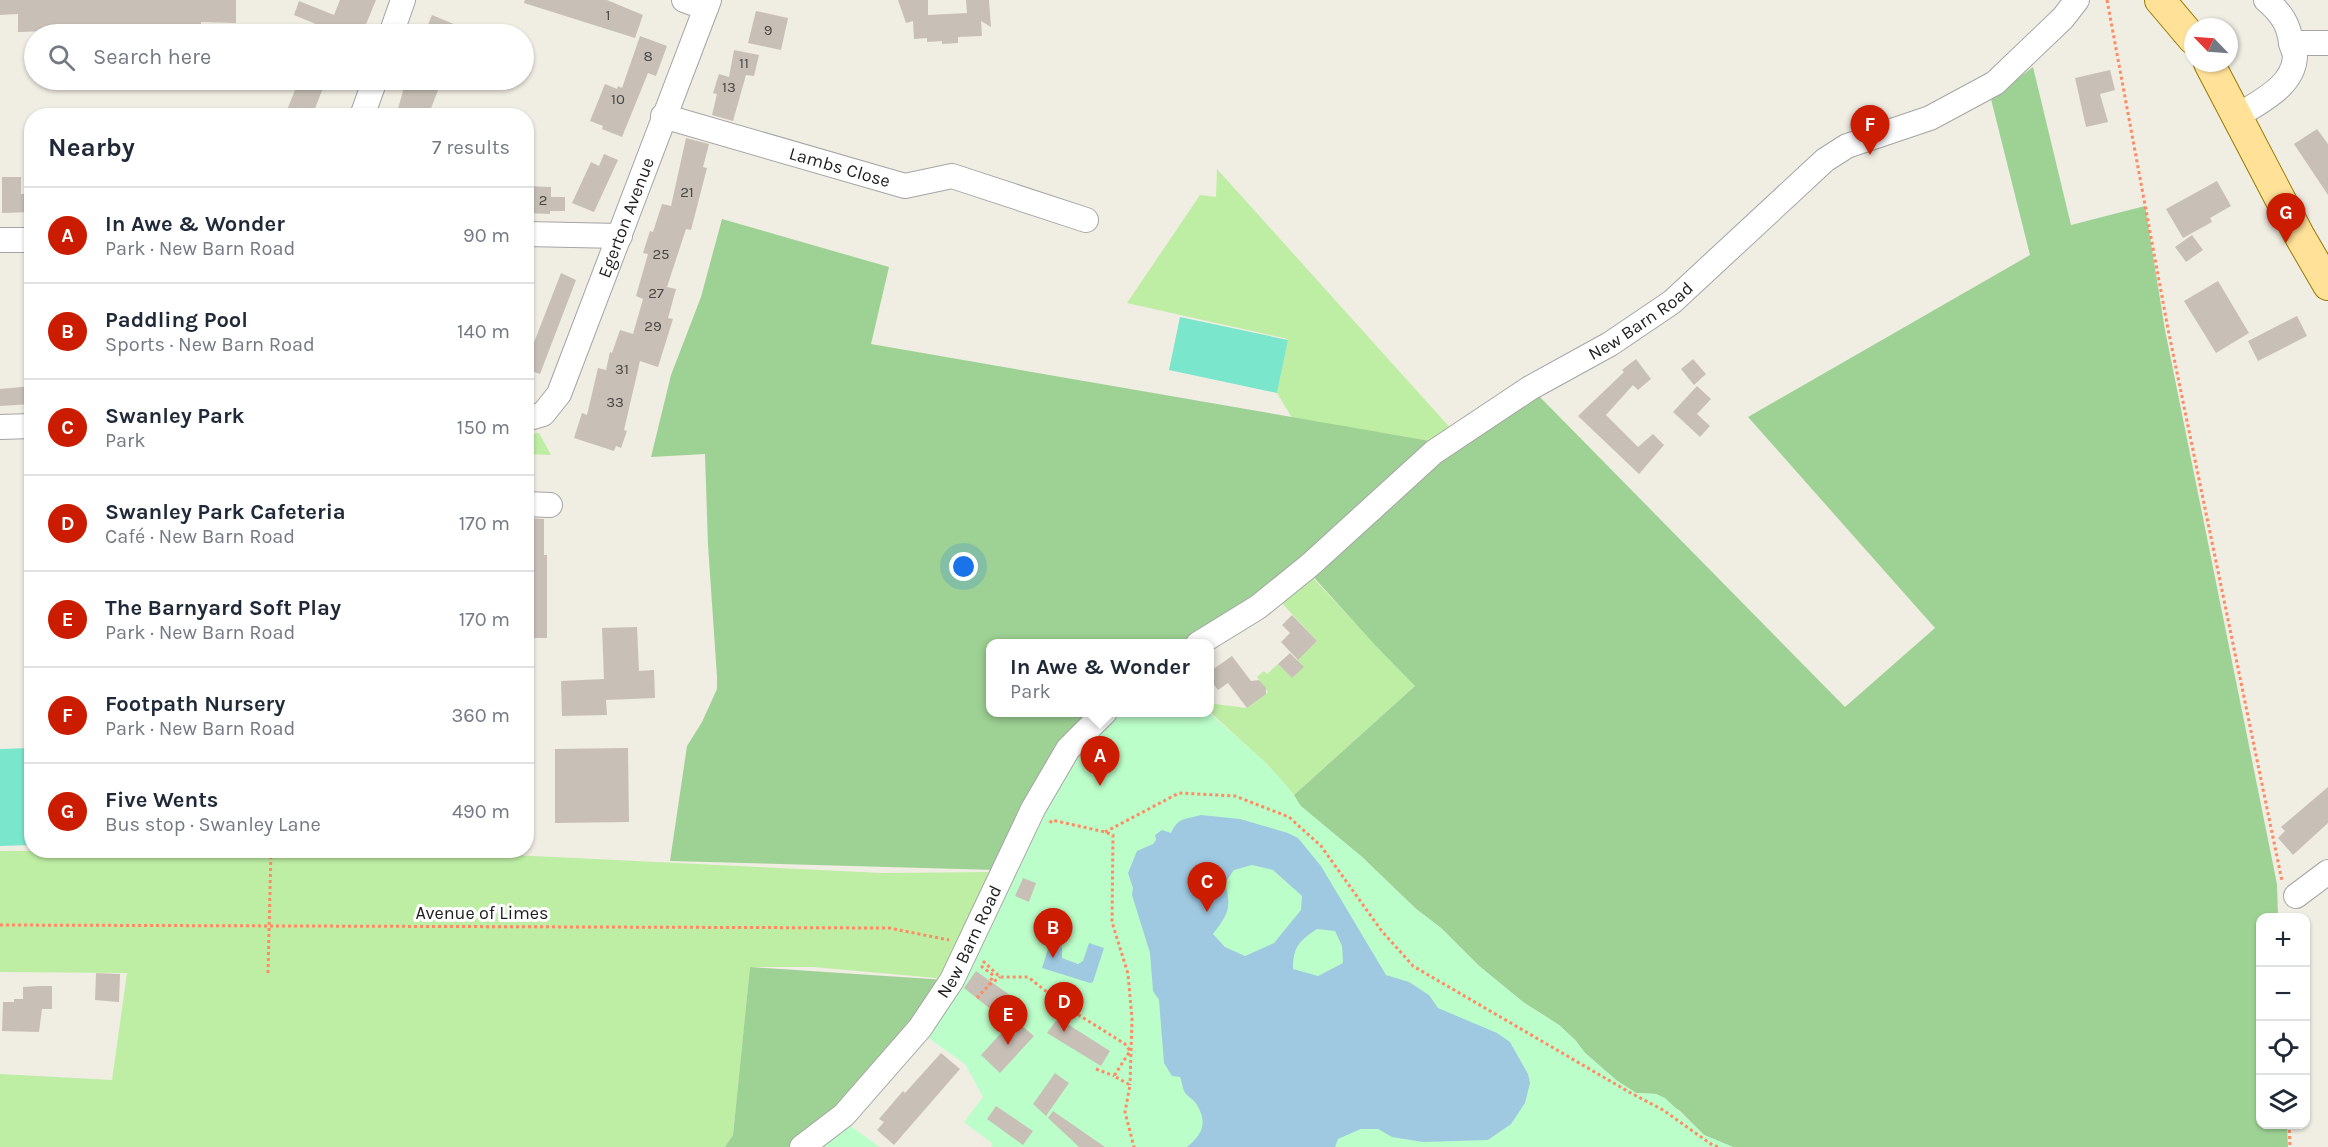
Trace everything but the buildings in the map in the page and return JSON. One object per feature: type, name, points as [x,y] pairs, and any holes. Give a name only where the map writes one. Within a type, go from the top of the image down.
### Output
[{"type":"main road","points":[[2160,0],[2184,28]]},
{"type":"main road","points":[[2214,72],[2299,235],[2328,285]]},
{"type":"street","points":[[395,24],[403,0]]},
{"type":"street","name":"New Barn Road","points":[[1206,639],[1258,607],[1455,436],[1530,388],[1610,344],[1672,302],[1825,160],[1847,146],[1930,118],[1995,83],[2063,18],[2077,0]]},
{"type":"street","points":[[2238,116],[2281,87],[2292,69],[2295,55],[2288,25],[2280,13],[2266,0]]},
{"type":"street","name":"Egerton Avenue","points":[[534,417],[543,414],[559,394],[620,236],[700,3]]},
{"type":"street","points":[[2291,43],[2328,43]]},
{"type":"street","points":[[365,108],[371,90]]},
{"type":"street","name":"Lambs Close","points":[[663,116],[905,186],[952,176],[1086,220]]},
{"type":"street","points":[[534,234],[620,236]]},
{"type":"street","points":[[0,240],[24,240]]},
{"type":"street","points":[[0,427],[24,426]]},
{"type":"street","name":"New Barn Road","points":[[802,1147],[844,1115],[920,1028],[952,980],[1033,809],[1068,749],[1100,717]]},
{"type":"street","points":[[2289,891],[2328,872]]},
{"type":"path","points":[[2107,0],[2168,329],[2289,891]]},
{"type":"path","points":[[1105,831],[1179,794],[1234,796],[1289,817],[1321,846],[1381,930],[1413,966],[1663,1110],[1718,1147]]},
{"type":"path","points":[[1047,829],[1052,820],[1105,831],[1113,835],[1112,922],[1128,974],[1132,1018],[1130,1085],[1125,1112],[1134,1147]]},
{"type":"path","points":[[268,973],[271,858]]},
{"type":"path","name":"Avenue of Limes","points":[[0,925],[889,928],[958,942]]},
{"type":"path","points":[[977,956],[1000,976],[1028,977],[1066,1007],[1125,1044],[1130,1051]]},
{"type":"path","points":[[983,961],[980,965],[993,975],[989,985]]},
{"type":"path","points":[[977,998],[1000,976]]},
{"type":"path","points":[[1114,1076],[1130,1051]]},
{"type":"path","points":[[1096,1068],[1130,1085]]},
{"type":"path","points":[[2289,1129],[2290,1147]]},
{"type":"green space","points":[[2033,67],[2071,225],[2145,206],[2165,330],[2277,884],[2278,913],[2256,913],[2256,1129],[2287,1129],[2288,1147],[1733,1147],[1704,1135],[1680,1111],[1656,1094],[1636,1093],[1616,1080],[1585,1053],[1559,1025],[1523,1002],[1479,966],[1441,928],[1416,909],[1362,857],[1300,806],[1294,795],[1415,686],[1309,572],[1390,499],[1534,391],[1845,707],[1935,628],[1748,417],[2030,255],[1991,99]]},
{"type":"green space","points":[[1217,169],[1453,431],[1436,442],[1292,418],[1277,393],[1288,339],[1127,303],[1200,195],[1216,197]]},
{"type":"green space","points":[[722,219],[889,267],[871,344],[1436,442],[1283,580],[1193,639],[986,639],[986,717],[1092,717],[996,870],[670,861],[687,746],[702,722],[717,689],[717,677],[708,545],[705,454],[651,457],[671,375],[701,297]]},
{"type":"green space","points":[[1180,317],[1288,340],[1277,393],[1169,370]]},
{"type":"green space","points":[[534,433],[539,433],[551,455],[534,454]]},
{"type":"green space","points":[[1310,575],[1415,686],[1294,795],[1268,765],[1214,716],[1214,703],[1247,708],[1268,692],[1257,677],[1264,671],[1267,674],[1278,664],[1292,678],[1303,667],[1297,660],[1317,641],[1280,601]]},
{"type":"green space","points":[[1110,717],[1214,717],[1270,768],[1301,806],[1362,857],[1416,909],[1441,928],[1479,966],[1523,1002],[1559,1025],[1585,1053],[1616,1080],[1636,1093],[1656,1094],[1665,1098],[1704,1135],[1733,1147],[991,1147],[993,1144],[964,1122],[983,1097],[965,1064],[927,1037],[1052,783]]},
{"type":"green space","points":[[24,748],[24,845],[0,846],[0,749]]},
{"type":"green space","points":[[0,851],[24,851],[24,858],[534,858],[534,856],[882,873],[995,872],[947,979],[813,967],[750,967],[733,1135],[725,1147],[0,1147],[0,1074],[112,1080],[127,973],[0,972]]},
{"type":"green space","points":[[750,967],[946,980],[889,1056],[793,1147],[725,1147],[733,1135]]},
{"type":"green space","points":[[849,1125],[880,1147],[816,1147]]},
{"type":"water","points":[[1201,815],[1240,819],[1298,838],[1321,866],[1386,975],[1409,982],[1429,995],[1438,1008],[1497,1033],[1510,1042],[1528,1074],[1530,1083],[1525,1103],[1511,1124],[1488,1140],[1423,1142],[1392,1137],[1378,1129],[1361,1129],[1338,1139],[1335,1147],[1187,1147],[1200,1133],[1202,1117],[1196,1103],[1184,1091],[1180,1077],[1172,1076],[1164,1063],[1159,1000],[1153,991],[1150,953],[1132,895],[1133,888],[1128,873],[1137,851],[1153,844],[1156,840],[1155,835],[1162,830],[1171,833],[1180,821]],"holes":[[[1252,865],[1273,870],[1302,896],[1301,910],[1274,943],[1245,956],[1225,947],[1213,934],[1227,910],[1228,899],[1225,883],[1234,870]],[[1317,929],[1335,931],[1342,946],[1343,963],[1318,976],[1293,969],[1294,955],[1298,945]]]},
{"type":"water","points":[[1053,933],[1062,937],[1062,958],[1078,964],[1083,961],[1089,943],[1104,948],[1093,982],[1042,968]]},
{"type":"place","name":"Footpath Nursery","points":[[1870,155]]},
{"type":"place","name":"Five Wents","points":[[2286,243]]},
{"type":"place","name":"In Awe & Wonder","points":[[1100,786]]},
{"type":"place","name":"Swanley Park","points":[[1207,912]]},
{"type":"place","name":"Paddling Pool","points":[[1053,958]]},
{"type":"place","name":"Swanley Park Cafeteria","points":[[1064,1032]]},
{"type":"place","name":"The Barnyard Soft Play","points":[[1008,1045]]}]
